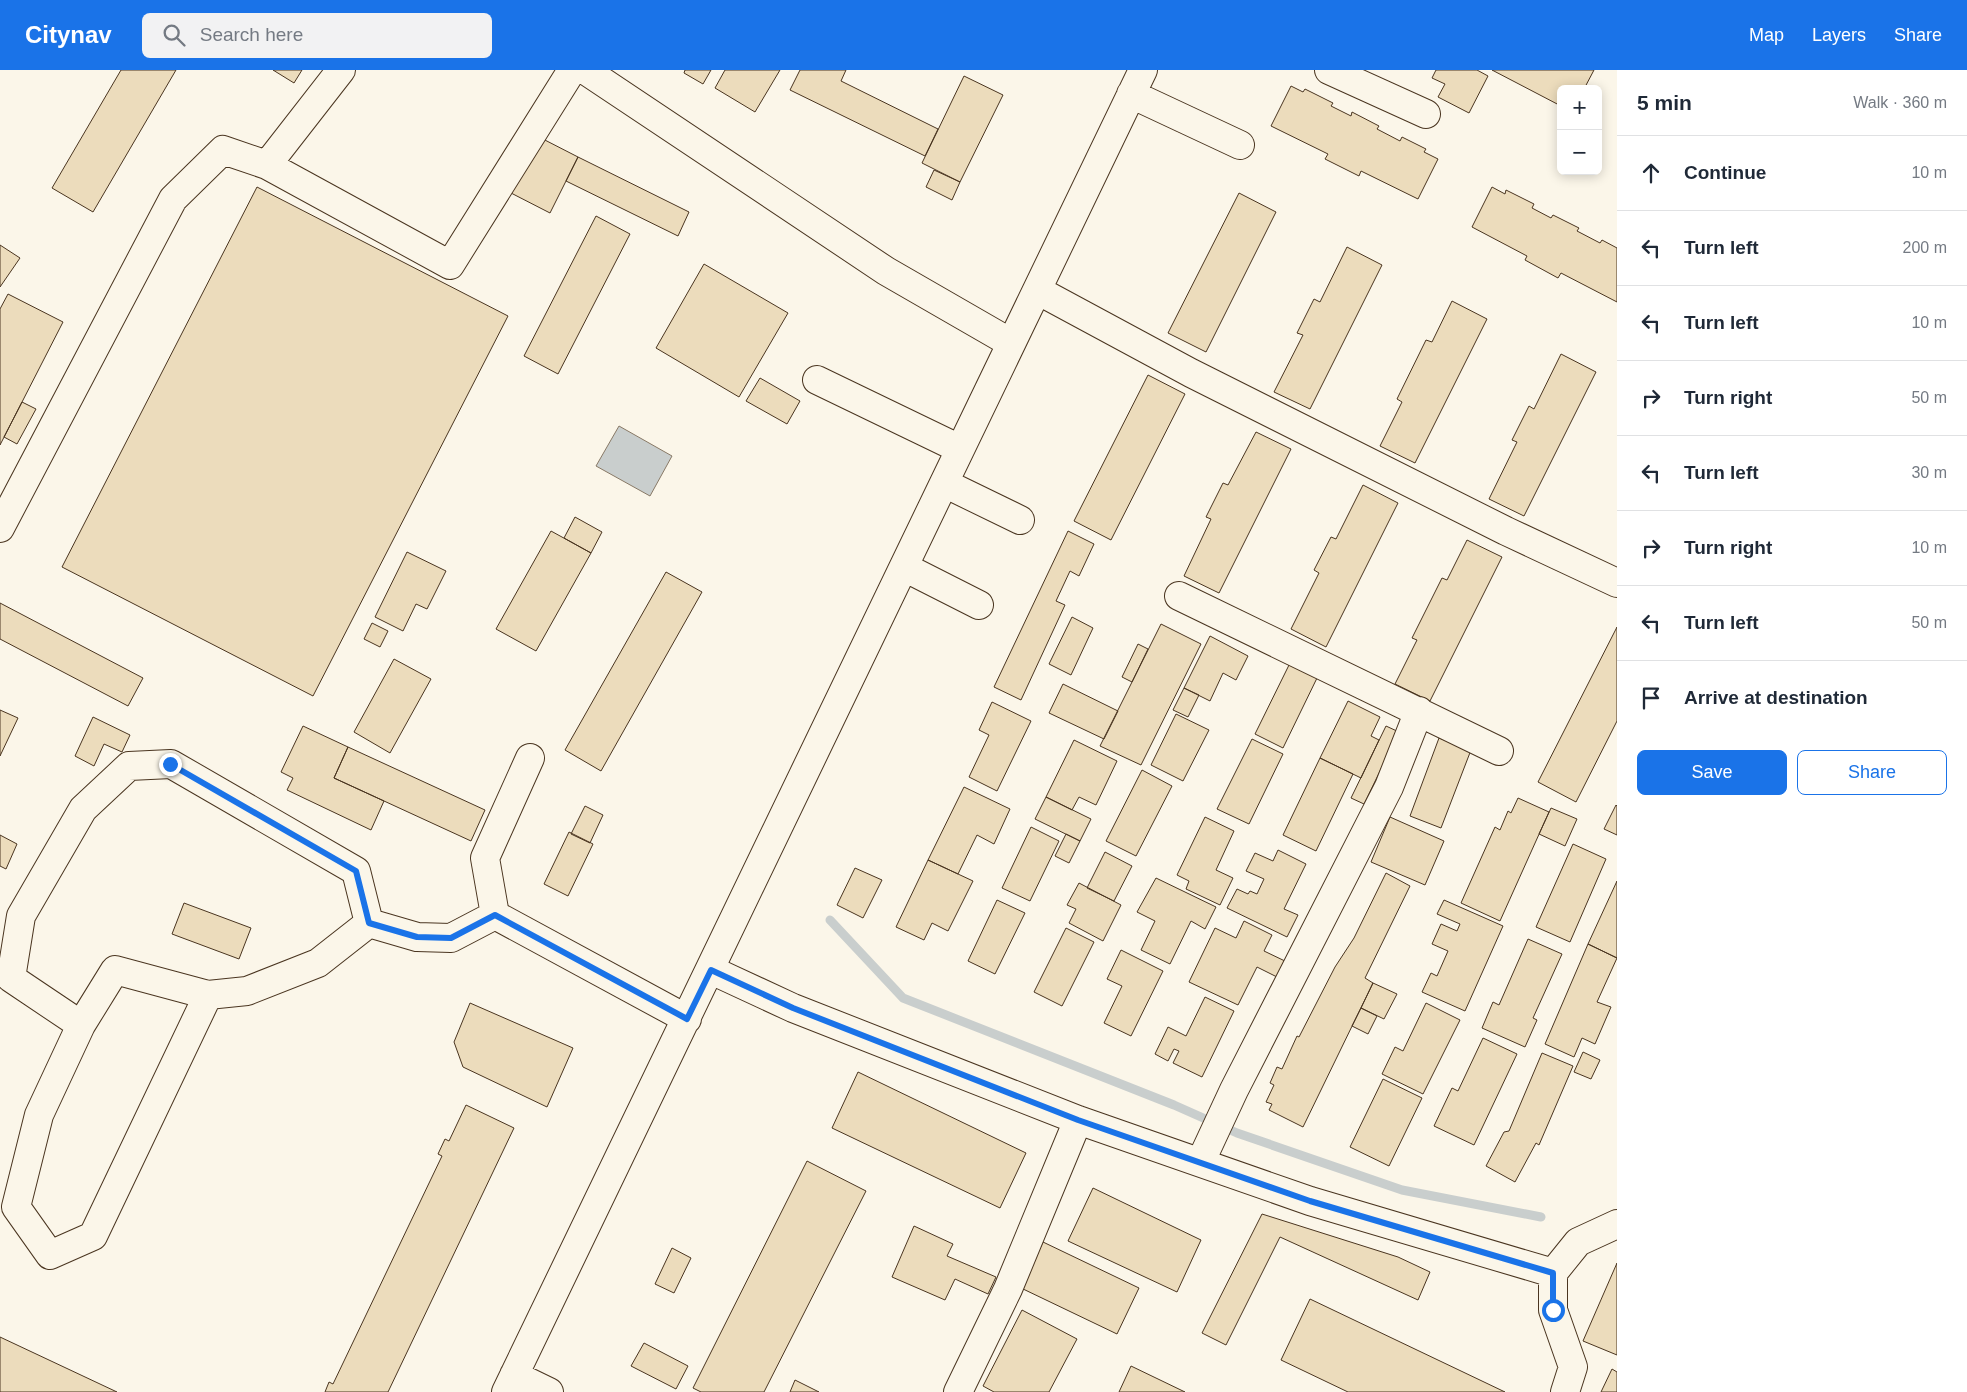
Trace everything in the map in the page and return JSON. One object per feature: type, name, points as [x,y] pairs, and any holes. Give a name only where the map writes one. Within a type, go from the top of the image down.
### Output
[{"type":"street","points":[[267,165],[340,70]]},
{"type":"street","points":[[0,528],[173,199],[223,150],[267,165],[450,265],[572,70]]},
{"type":"street","points":[[586,70],[886,271],[1011,343]]},
{"type":"street","points":[[549,1392],[510,1384],[1143,70]]},
{"type":"street","points":[[1329,70],[1426,114]]},
{"type":"street","points":[[1131,94],[1240,145]]},
{"type":"street","points":[[1036,290],[1208,382],[1506,531],[1617,583]]},
{"type":"street","points":[[817,380],[960,449]]},
{"type":"street","points":[[944,483],[1020,520]]},
{"type":"street","points":[[904,567],[979,605]]},
{"type":"street","points":[[1179,596],[1499,751]]},
{"type":"street","points":[[1201,1161],[1389,787],[1419,712]]},
{"type":"street","points":[[495,915],[485,858],[530,758]]},
{"type":"street","points":[[81,1025],[10,978],[21,916],[83,809],[129,766],[170,764],[356,871],[369,923]]},
{"type":"street","points":[[495,915],[687,1019]]},
{"type":"street","points":[[369,923],[417,937],[451,938],[495,915]]},
{"type":"street","points":[[208,995],[93,1236],[50,1255],[16,1207],[39,1115],[81,1025],[115,970],[208,995],[247,990],[318,963],[369,923]]},
{"type":"street","points":[[711,970],[793,1008],[1078,1120],[1201,1161],[1310,1201],[1553,1273]]},
{"type":"street","points":[[958,1392],[1008,1289],[1078,1120]]},
{"type":"street","points":[[1565,1392],[1572,1368],[1553,1310],[1553,1273],[1578,1242],[1617,1224]]},
{"type":"shaded area","points":[[619,426],[672,456],[650,496],[596,466]]},
{"type":"building","points":[[121,70],[176,70],[93,212],[52,188]]},
{"type":"building","points":[[273,70],[302,70],[294,83]]},
{"type":"building","points":[[685,70],[711,70],[703,84],[684,73]]},
{"type":"building","points":[[725,70],[780,70],[755,112],[715,88]]},
{"type":"building","points":[[800,70],[846,70],[841,81],[938,129],[925,156],[790,90]]},
{"type":"building","points":[[1436,70],[1477,70],[1488,76],[1469,113],[1438,97],[1445,84],[1432,78]]},
{"type":"building","points":[[1492,70],[1594,70],[1586,85],[1557,85],[1557,104]]},
{"type":"building","points":[[964,76],[1003,95],[960,182],[922,163]]},
{"type":"building","points":[[1291,86],[1303,92],[1305,89],[1333,103],[1331,106],[1351,116],[1352,112],[1379,126],[1377,129],[1400,141],[1402,137],[1426,149],[1424,152],[1438,159],[1418,199],[1361,171],[1359,176],[1325,159],[1328,154],[1271,126]]},
{"type":"building","points":[[539,137],[578,157],[550,213],[511,193]]},
{"type":"building","points":[[578,157],[689,212],[678,236],[566,181]]},
{"type":"building","points":[[934,170],[960,182],[952,200],[926,187]]},
{"type":"building","points":[[257,187],[508,316],[313,696],[62,567]]},
{"type":"building","points":[[1492,187],[1505,194],[1506,190],[1534,204],[1532,208],[1551,218],[1553,215],[1579,228],[1577,231],[1600,243],[1602,240],[1617,248],[1617,302],[1561,273],[1558,278],[1525,260],[1527,256],[1472,227]]},
{"type":"building","points":[[1239,193],[1276,212],[1206,352],[1168,333]]},
{"type":"building","points":[[596,216],[630,234],[558,374],[524,356]]},
{"type":"building","points":[[0,245],[20,258],[0,287]]},
{"type":"building","points":[[1347,247],[1382,265],[1310,409],[1274,392],[1303,335],[1297,333],[1314,299],[1320,302]]},
{"type":"building","points":[[704,264],[788,313],[739,397],[656,348]]},
{"type":"building","points":[[8,294],[63,322],[0,445],[0,309]]},
{"type":"building","points":[[1452,301],[1487,319],[1415,463],[1380,446],[1402,402],[1397,399],[1426,340],[1432,342]]},
{"type":"building","points":[[1561,354],[1596,372],[1524,516],[1489,499],[1517,442],[1512,440],[1529,406],[1534,409]]},
{"type":"building","points":[[1148,375],[1185,394],[1111,540],[1074,521]]},
{"type":"building","points":[[760,378],[800,401],[787,424],[746,401]]},
{"type":"building","points":[[22,402],[36,409],[17,444],[4,437]]},
{"type":"building","points":[[1256,432],[1291,449],[1219,593],[1184,576],[1211,519],[1206,517],[1223,483],[1228,485]]},
{"type":"building","points":[[1363,485],[1398,503],[1326,647],[1291,629],[1319,573],[1314,570],[1331,537],[1336,539]]},
{"type":"building","points":[[575,517],[602,532],[591,553],[564,538]]},
{"type":"building","points":[[551,531],[591,553],[536,651],[496,629]]},
{"type":"building","points":[[1068,531],[1094,544],[1079,576],[1070,571],[1056,601],[1065,605],[1021,700],[994,687]]},
{"type":"building","points":[[1467,540],[1502,557],[1430,701],[1395,684],[1417,640],[1412,638],[1442,578],[1447,580]]},
{"type":"building","points":[[407,552],[446,571],[427,609],[416,604],[403,631],[375,617]]},
{"type":"building","points":[[666,572],[702,592],[601,771],[565,750]]},
{"type":"building","points":[[0,603],[143,678],[128,706],[0,639]]},
{"type":"building","points":[[1072,617],[1093,628],[1071,675],[1049,664]]},
{"type":"building","points":[[372,623],[388,631],[380,647],[364,639]]},
{"type":"building","points":[[1161,624],[1201,644],[1141,765],[1100,746]]},
{"type":"building","points":[[1617,627],[1617,721],[1576,802],[1538,782]]},
{"type":"building","points":[[1210,636],[1248,656],[1236,680],[1223,673],[1210,701],[1184,688]]},
{"type":"building","points":[[1138,644],[1148,649],[1132,682],[1122,677]]},
{"type":"building","points":[[394,659],[431,679],[390,753],[354,732]]},
{"type":"building","points":[[1290,663],[1318,676],[1283,748],[1255,734]]},
{"type":"building","points":[[1063,684],[1118,711],[1104,739],[1049,713]]},
{"type":"building","points":[[1184,688],[1199,695],[1188,717],[1173,710]]},
{"type":"building","points":[[1348,701],[1380,717],[1371,736],[1379,740],[1361,778],[1320,758]]},
{"type":"building","points":[[992,702],[1031,721],[997,791],[969,777],[989,735],[979,730]]},
{"type":"building","points":[[0,710],[18,718],[0,756]]},
{"type":"building","points":[[1176,714],[1209,730],[1183,781],[1151,765]]},
{"type":"building","points":[[93,717],[130,735],[122,752],[104,744],[94,766],[75,756]]},
{"type":"building","points":[[303,726],[348,747],[334,778],[384,801],[371,830],[287,790],[293,778],[281,772]]},
{"type":"building","points":[[1386,726],[1399,732],[1364,804],[1351,798]]},
{"type":"building","points":[[1439,738],[1471,750],[1441,828],[1410,816]]},
{"type":"building","points":[[1252,739],[1283,754],[1249,824],[1217,809]]},
{"type":"building","points":[[1074,740],[1117,761],[1096,805],[1079,797],[1072,810],[1046,797]]},
{"type":"building","points":[[348,747],[485,810],[471,841],[334,778]]},
{"type":"building","points":[[1320,758],[1353,774],[1316,851],[1283,835]]},
{"type":"building","points":[[1142,770],[1172,786],[1136,856],[1106,841]]},
{"type":"building","points":[[964,787],[1010,809],[994,844],[977,835],[958,874],[928,860]]},
{"type":"building","points":[[1046,797],[1091,819],[1080,841],[1035,819]]},
{"type":"building","points":[[1518,798],[1549,812],[1500,921],[1461,903],[1495,827],[1500,830],[1508,811],[1511,813]]},
{"type":"building","points":[[585,806],[603,815],[590,843],[571,834]]},
{"type":"building","points":[[1617,806],[1617,835],[1604,829]]},
{"type":"building","points":[[1551,808],[1577,819],[1565,846],[1539,834]]},
{"type":"building","points":[[1205,817],[1234,831],[1216,870],[1233,878],[1220,905],[1186,889],[1189,881],[1177,875]]},
{"type":"building","points":[[1390,817],[1444,841],[1425,885],[1371,862]]},
{"type":"building","points":[[1031,827],[1059,841],[1030,901],[1002,888]]},
{"type":"building","points":[[569,832],[593,844],[568,896],[544,884]]},
{"type":"building","points":[[1066,834],[1080,841],[1069,863],[1055,856]]},
{"type":"building","points":[[0,835],[17,844],[6,869],[0,866]]},
{"type":"building","points":[[1573,844],[1606,859],[1570,942],[1536,927]]},
{"type":"building","points":[[1278,850],[1306,864],[1284,909],[1298,915],[1287,937],[1227,908],[1237,889],[1248,894],[1250,891],[1257,894],[1264,879],[1246,871],[1255,853],[1273,861]]},
{"type":"building","points":[[1105,852],[1132,866],[1114,901],[1087,888]]},
{"type":"building","points":[[928,860],[973,881],[948,931],[932,923],[924,940],[896,927]]},
{"type":"building","points":[[855,868],[882,880],[863,918],[837,905]]},
{"type":"building","points":[[1386,873],[1410,886],[1365,978],[1373,983],[1303,1127],[1269,1110],[1272,1104],[1266,1102],[1274,1085],[1270,1083],[1277,1067],[1282,1069],[1297,1036],[1299,1037],[1335,967],[1354,938]]},
{"type":"building","points":[[1156,878],[1216,907],[1205,929],[1191,921],[1170,964],[1141,950],[1155,921],[1137,912]]},
{"type":"building","points":[[1617,881],[1617,958],[1588,944]]},
{"type":"building","points":[[1079,883],[1121,905],[1103,941],[1069,923],[1076,909],[1067,905]]},
{"type":"building","points":[[997,900],[1025,913],[995,974],[968,961]]},
{"type":"building","points":[[1444,900],[1503,926],[1465,1011],[1422,992],[1431,973],[1437,976],[1448,951],[1432,944],[1441,924],[1457,931],[1460,924],[1437,914]]},
{"type":"building","points":[[184,903],[251,928],[239,959],[172,934]]},
{"type":"building","points":[[1244,921],[1272,935],[1264,951],[1287,962],[1279,978],[1257,967],[1238,1005],[1189,982],[1215,928],[1236,938]]},
{"type":"building","points":[[1066,928],[1094,942],[1062,1006],[1034,992]]},
{"type":"building","points":[[1528,939],[1562,954],[1533,1018],[1537,1020],[1525,1047],[1482,1028],[1493,1002],[1499,1005]]},
{"type":"building","points":[[1588,944],[1617,958],[1597,1002],[1611,1007],[1595,1044],[1582,1038],[1574,1057],[1545,1044]]},
{"type":"building","points":[[1121,950],[1163,971],[1131,1036],[1104,1023],[1122,986],[1107,979]]},
{"type":"building","points":[[1373,983],[1397,994],[1384,1019],[1361,1008]]},
{"type":"building","points":[[1205,997],[1234,1011],[1202,1077],[1173,1063],[1179,1051],[1174,1049],[1168,1061],[1155,1054],[1168,1027],[1186,1036]]},
{"type":"building","points":[[470,1003],[573,1048],[547,1107],[463,1067],[454,1042]]},
{"type":"building","points":[[1426,1003],[1460,1020],[1423,1094],[1382,1074],[1395,1047],[1403,1051]]},
{"type":"building","points":[[1361,1008],[1377,1016],[1368,1034],[1352,1026]]},
{"type":"building","points":[[1483,1038],[1517,1054],[1474,1145],[1434,1126],[1452,1088],[1458,1091]]},
{"type":"building","points":[[1583,1052],[1600,1060],[1591,1079],[1574,1072]]},
{"type":"building","points":[[1542,1053],[1573,1066],[1539,1145],[1536,1143],[1515,1182],[1486,1166],[1504,1132],[1509,1131]]},
{"type":"building","points":[[858,1072],[1026,1153],[1000,1208],[832,1128]]},
{"type":"building","points":[[1383,1079],[1422,1098],[1389,1166],[1350,1147]]},
{"type":"building","points":[[466,1105],[514,1128],[388,1392],[325,1392],[329,1382],[333,1384],[442,1156],[438,1154],[445,1139],[449,1141]]},
{"type":"building","points":[[807,1161],[866,1191],[764,1392],[701,1392],[693,1388]]},
{"type":"building","points":[[1093,1188],[1201,1240],[1177,1292],[1068,1241]]},
{"type":"building","points":[[1262,1214],[1398,1257],[1430,1272],[1418,1300],[1280,1237],[1226,1345],[1202,1333]]},
{"type":"building","points":[[914,1226],[953,1244],[947,1256],[996,1277],[988,1294],[955,1279],[945,1300],[892,1277]]},
{"type":"building","points":[[1043,1242],[1139,1288],[1117,1334],[1021,1288]]},
{"type":"building","points":[[672,1248],[691,1258],[674,1293],[655,1284]]},
{"type":"building","points":[[1617,1263],[1617,1355],[1583,1341]]},
{"type":"building","points":[[1310,1299],[1505,1392],[1348,1392],[1281,1360]]},
{"type":"building","points":[[1022,1310],[1077,1339],[1049,1392],[994,1392],[983,1386]]},
{"type":"building","points":[[0,1337],[117,1392],[0,1392]]},
{"type":"building","points":[[644,1343],[688,1366],[676,1389],[631,1366]]},
{"type":"building","points":[[1131,1366],[1185,1392],[1119,1392]]},
{"type":"building","points":[[1612,1369],[1617,1372],[1617,1392],[1601,1392]]},
{"type":"building","points":[[795,1380],[819,1392],[790,1392]]},
{"type":"waterway","points":[[830,920],[903,998],[1174,1105],[1237,1133],[1402,1190],[1541,1217]]},
{"type":"route","points":[[170,764],[356,871],[369,923],[417,937],[451,938],[495,915],[687,1019],[711,970],[793,1008],[1078,1120],[1201,1161],[1310,1201],[1553,1273],[1553,1310]]}]
